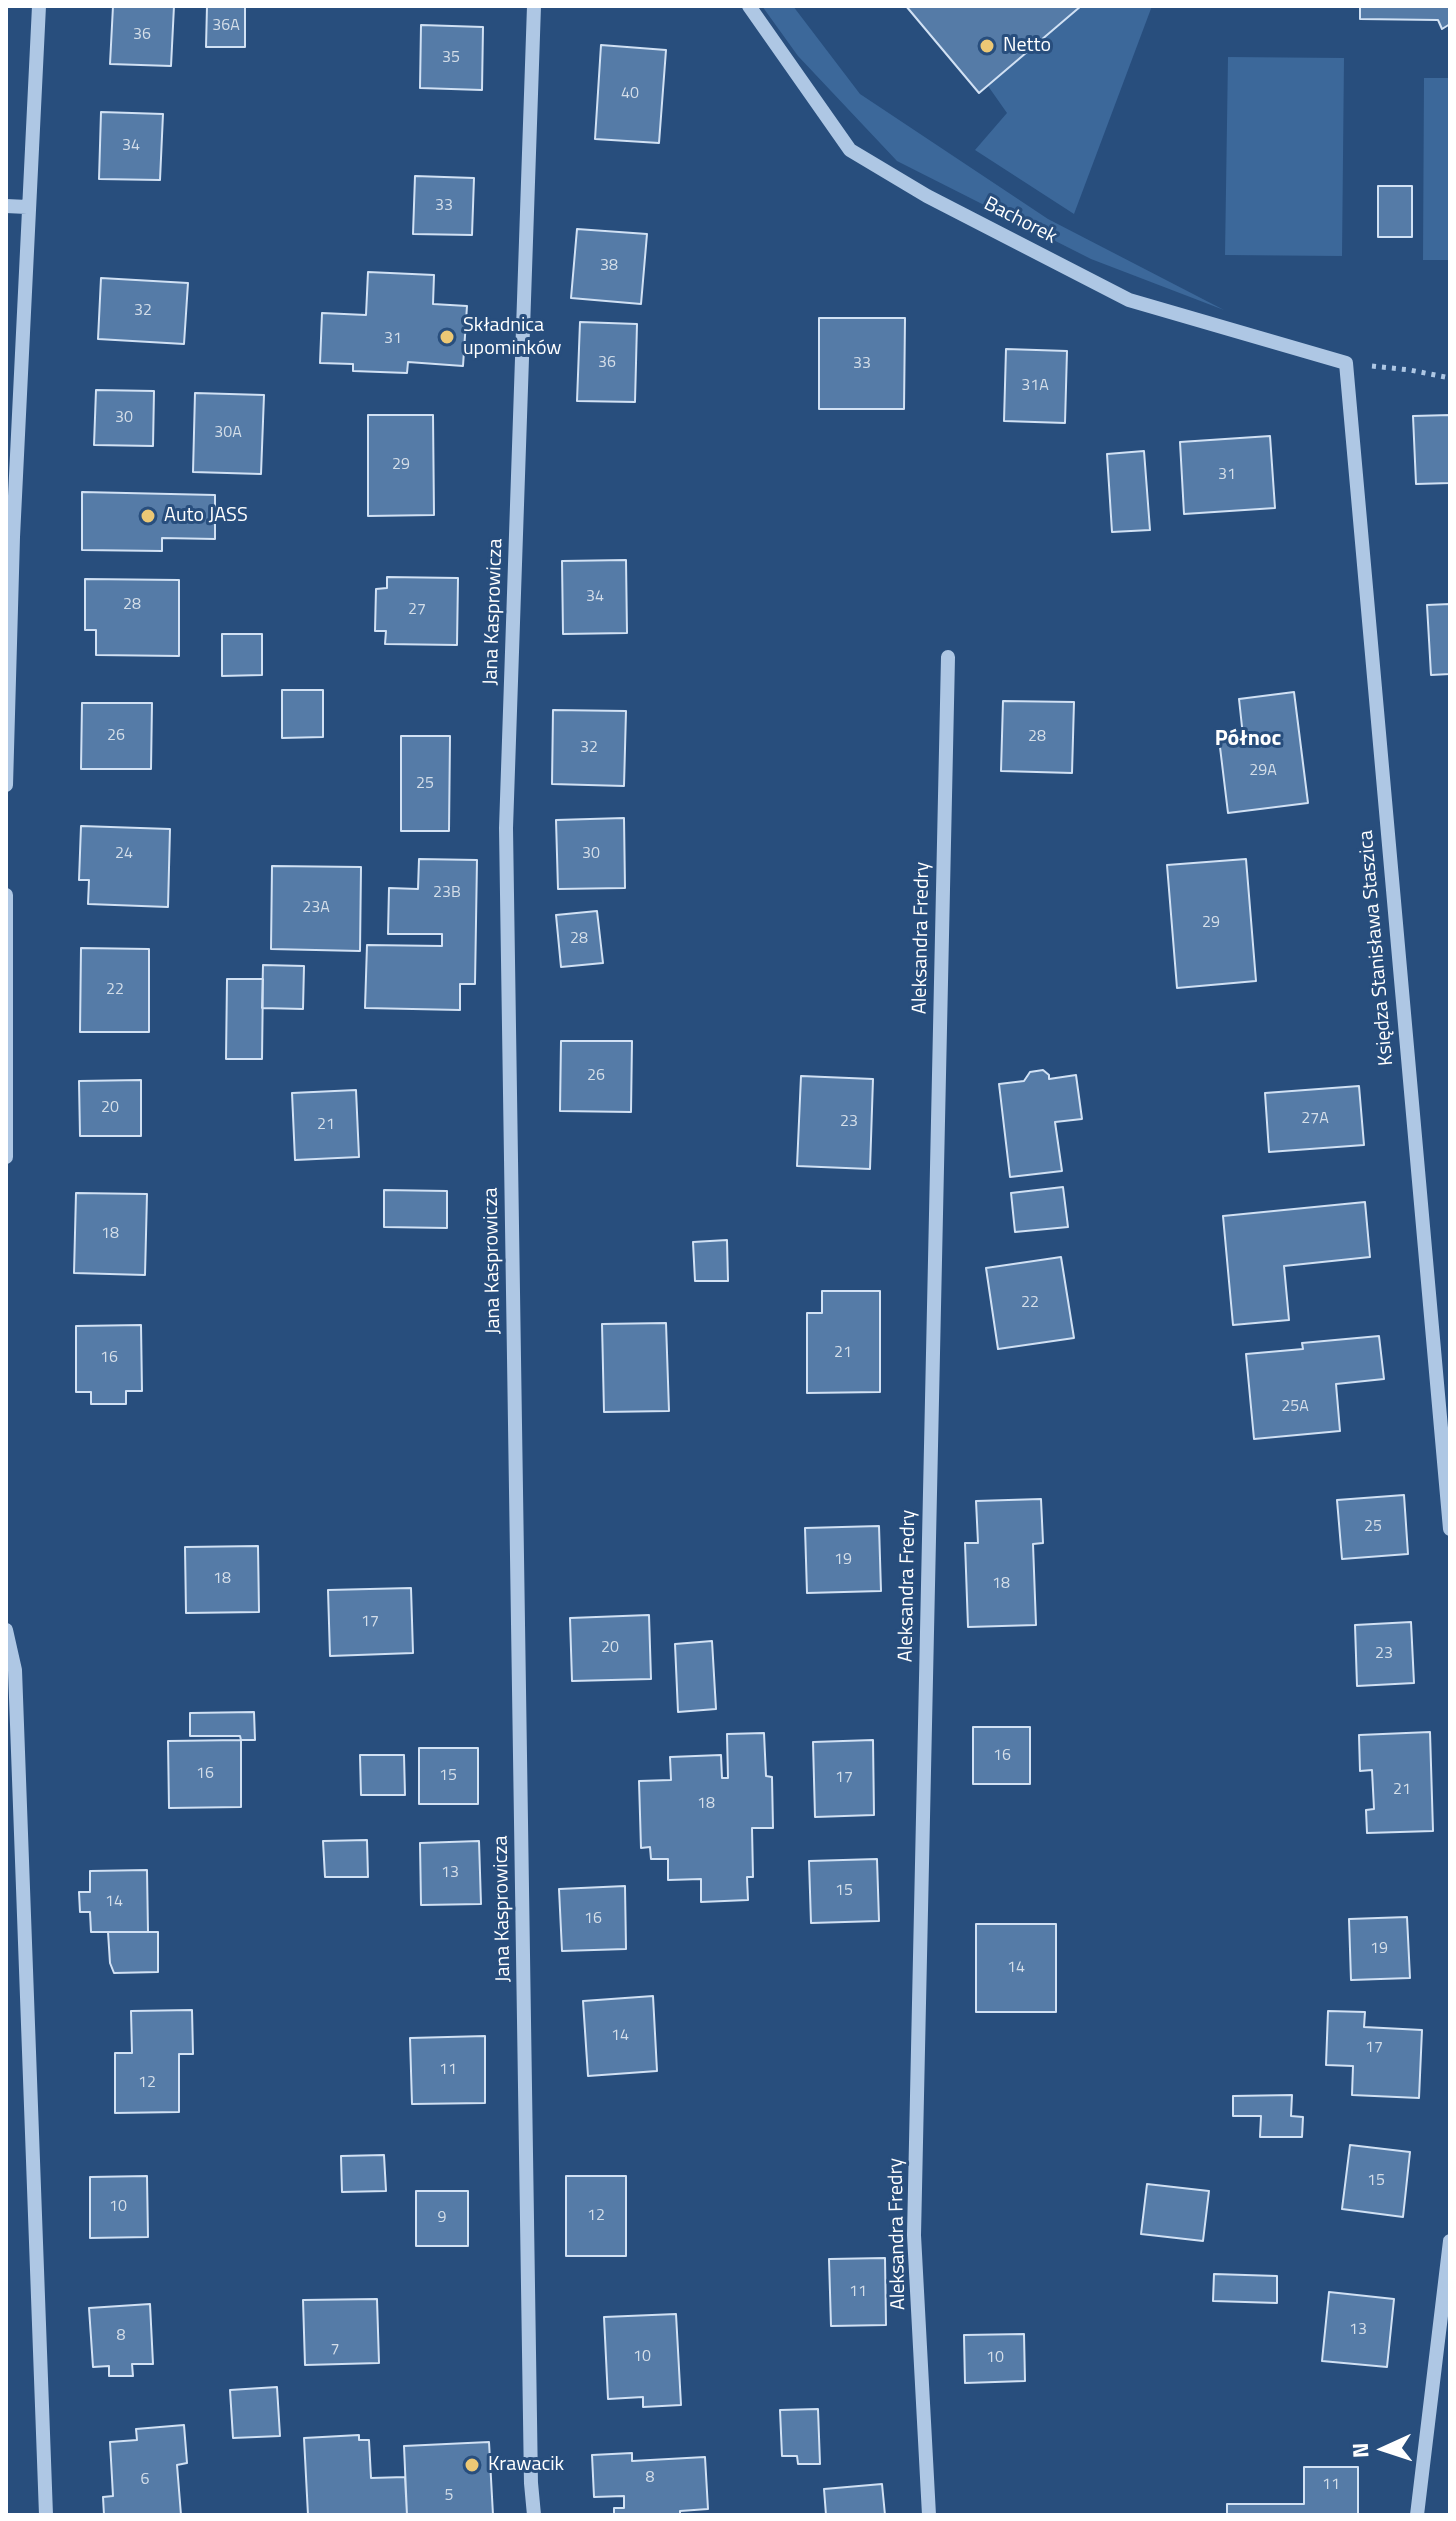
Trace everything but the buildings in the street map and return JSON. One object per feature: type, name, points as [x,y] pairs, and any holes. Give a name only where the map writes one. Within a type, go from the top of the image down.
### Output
[{"type":"street","points":[[6,785],[10,538],[39,6]]},
{"type":"street","name":"Jana Kasprowicza","points":[[534,6],[506,828],[534,2515]]},
{"type":"street","name":"Bachorek","points":[[749,6],[850,150],[927,196],[1129,300],[1346,363]]},
{"type":"street","points":[[6,206],[27,207]]},
{"type":"street","points":[[6,341],[22,342]]},
{"type":"street","name":"Księdza Stanisława Staszica","points":[[1346,363],[1450,1529]]},
{"type":"street","name":"Aleksandra Fredry","points":[[929,2515],[914,2235],[948,657]]},
{"type":"street","points":[[6,895],[6,1157]]},
{"type":"street","points":[[6,1630],[15,1670],[46,2515]]},
{"type":"street","points":[[1417,2515],[1450,2241]]},
{"type":"path","points":[[1346,363],[1450,378]]},
{"type":"shaded area","points":[[762,6],[793,6],[860,94],[1048,219],[1224,310],[1091,259],[897,161],[798,56]]},
{"type":"shaded area","points":[[1081,6],[1152,6],[1074,214],[975,150],[1007,113],[988,86]]},
{"type":"shaded area","points":[[1228,57],[1344,58],[1342,256],[1225,255]]},
{"type":"shaded area","points":[[1424,78],[1450,78],[1450,260],[1423,260]]},
{"type":"place","name":"Netto","points":[[987,46]]},
{"type":"place","name":"Składnica upominków","points":[[447,337]]},
{"type":"place","name":"Auto JASS","points":[[148,516]]},
{"type":"place","name":"Krawacik","points":[[472,2465]]},
{"type":"district","name":"Północ","points":[[1248,740]]}]
